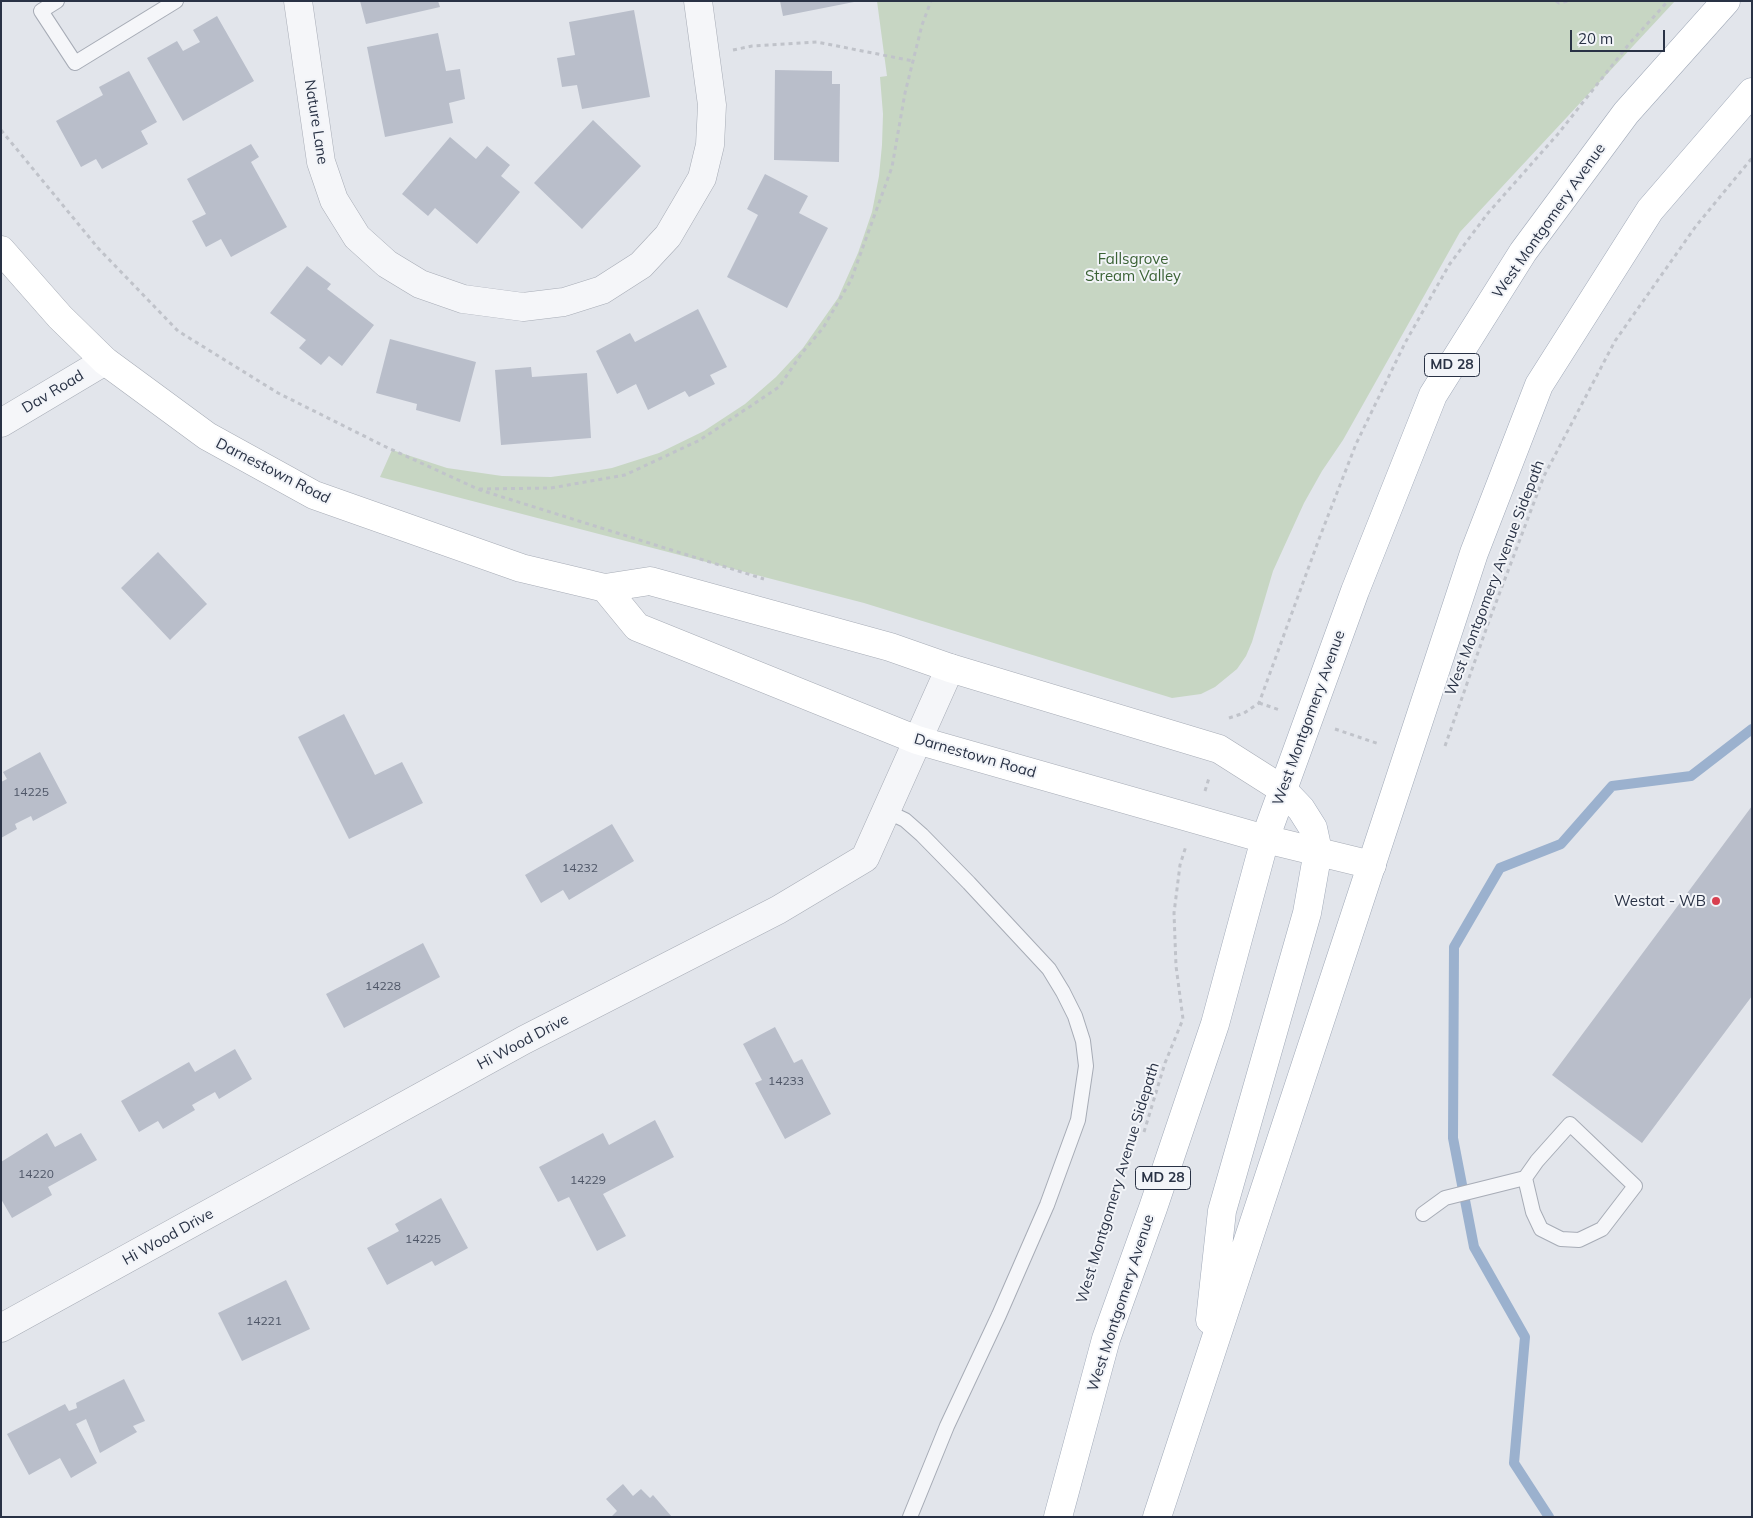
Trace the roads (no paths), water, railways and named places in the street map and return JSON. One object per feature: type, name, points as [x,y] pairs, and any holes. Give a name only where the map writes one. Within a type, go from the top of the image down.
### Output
[{"type":"main road","name":"West Montgomery Avenue","points":[[1058,1517],[1106,1339],[1153,1208],[1215,1024],[1265,839],[1355,591],[1433,395],[1523,252],[1626,113],[1726,1]]},
{"type":"main road","points":[[1157,1517],[1474,553],[1539,385],[1650,210],[1752,92]]},
{"type":"main road","name":"Darnestown Road","points":[[1,250],[60,317],[105,361],[207,436],[314,495],[521,568],[605,588],[650,582],[890,647],[950,668],[1219,748],[1282,789],[1301,809],[1313,828],[1318,851]]},
{"type":"main road","name":"Darnestown Road","points":[[605,588],[637,626],[917,740],[1265,839],[1372,865]]},
{"type":"main road","points":[[1204,1373],[1222,1211],[1307,913],[1318,851]]},
{"type":"street","name":"Nature Lane","points":[[298,1],[321,162],[334,200],[357,237],[387,264],[420,284],[463,299],[523,307],[564,302],[602,290],[641,266],[668,236],[702,178],[710,144],[712,106],[698,1]]},
{"type":"street","name":"Dav Road","points":[[1,423],[105,361]]},
{"type":"street","name":"Hi Wood Drive","points":[[1,1328],[524,1040],[778,910],[865,858],[950,668]]},
{"type":"lane","points":[[57,1],[41,11],[75,64],[176,1]]},
{"type":"lane","points":[[886,811],[905,820],[922,835],[969,882],[1048,969],[1063,992],[1075,1016],[1083,1041],[1086,1066],[1078,1120],[1046,1205],[1000,1315],[947,1426],[910,1517]]},
{"type":"lane","points":[[1423,1214],[1445,1198],[1526,1178],[1536,1161],[1570,1124],[1635,1186],[1602,1229],[1579,1240],[1561,1239],[1541,1229],[1533,1212],[1526,1178]]},
{"type":"waterway","points":[[1549,1517],[1514,1463],[1525,1337],[1474,1247],[1453,1138],[1454,947],[1500,868],[1561,844],[1612,786],[1691,776],[1752,729]]},
{"type":"place","name":"Westat - WB","points":[[1716,901]]},
{"type":"park label","name":"Fallsgrove Stream Valley","points":[[1133,268]]}]
